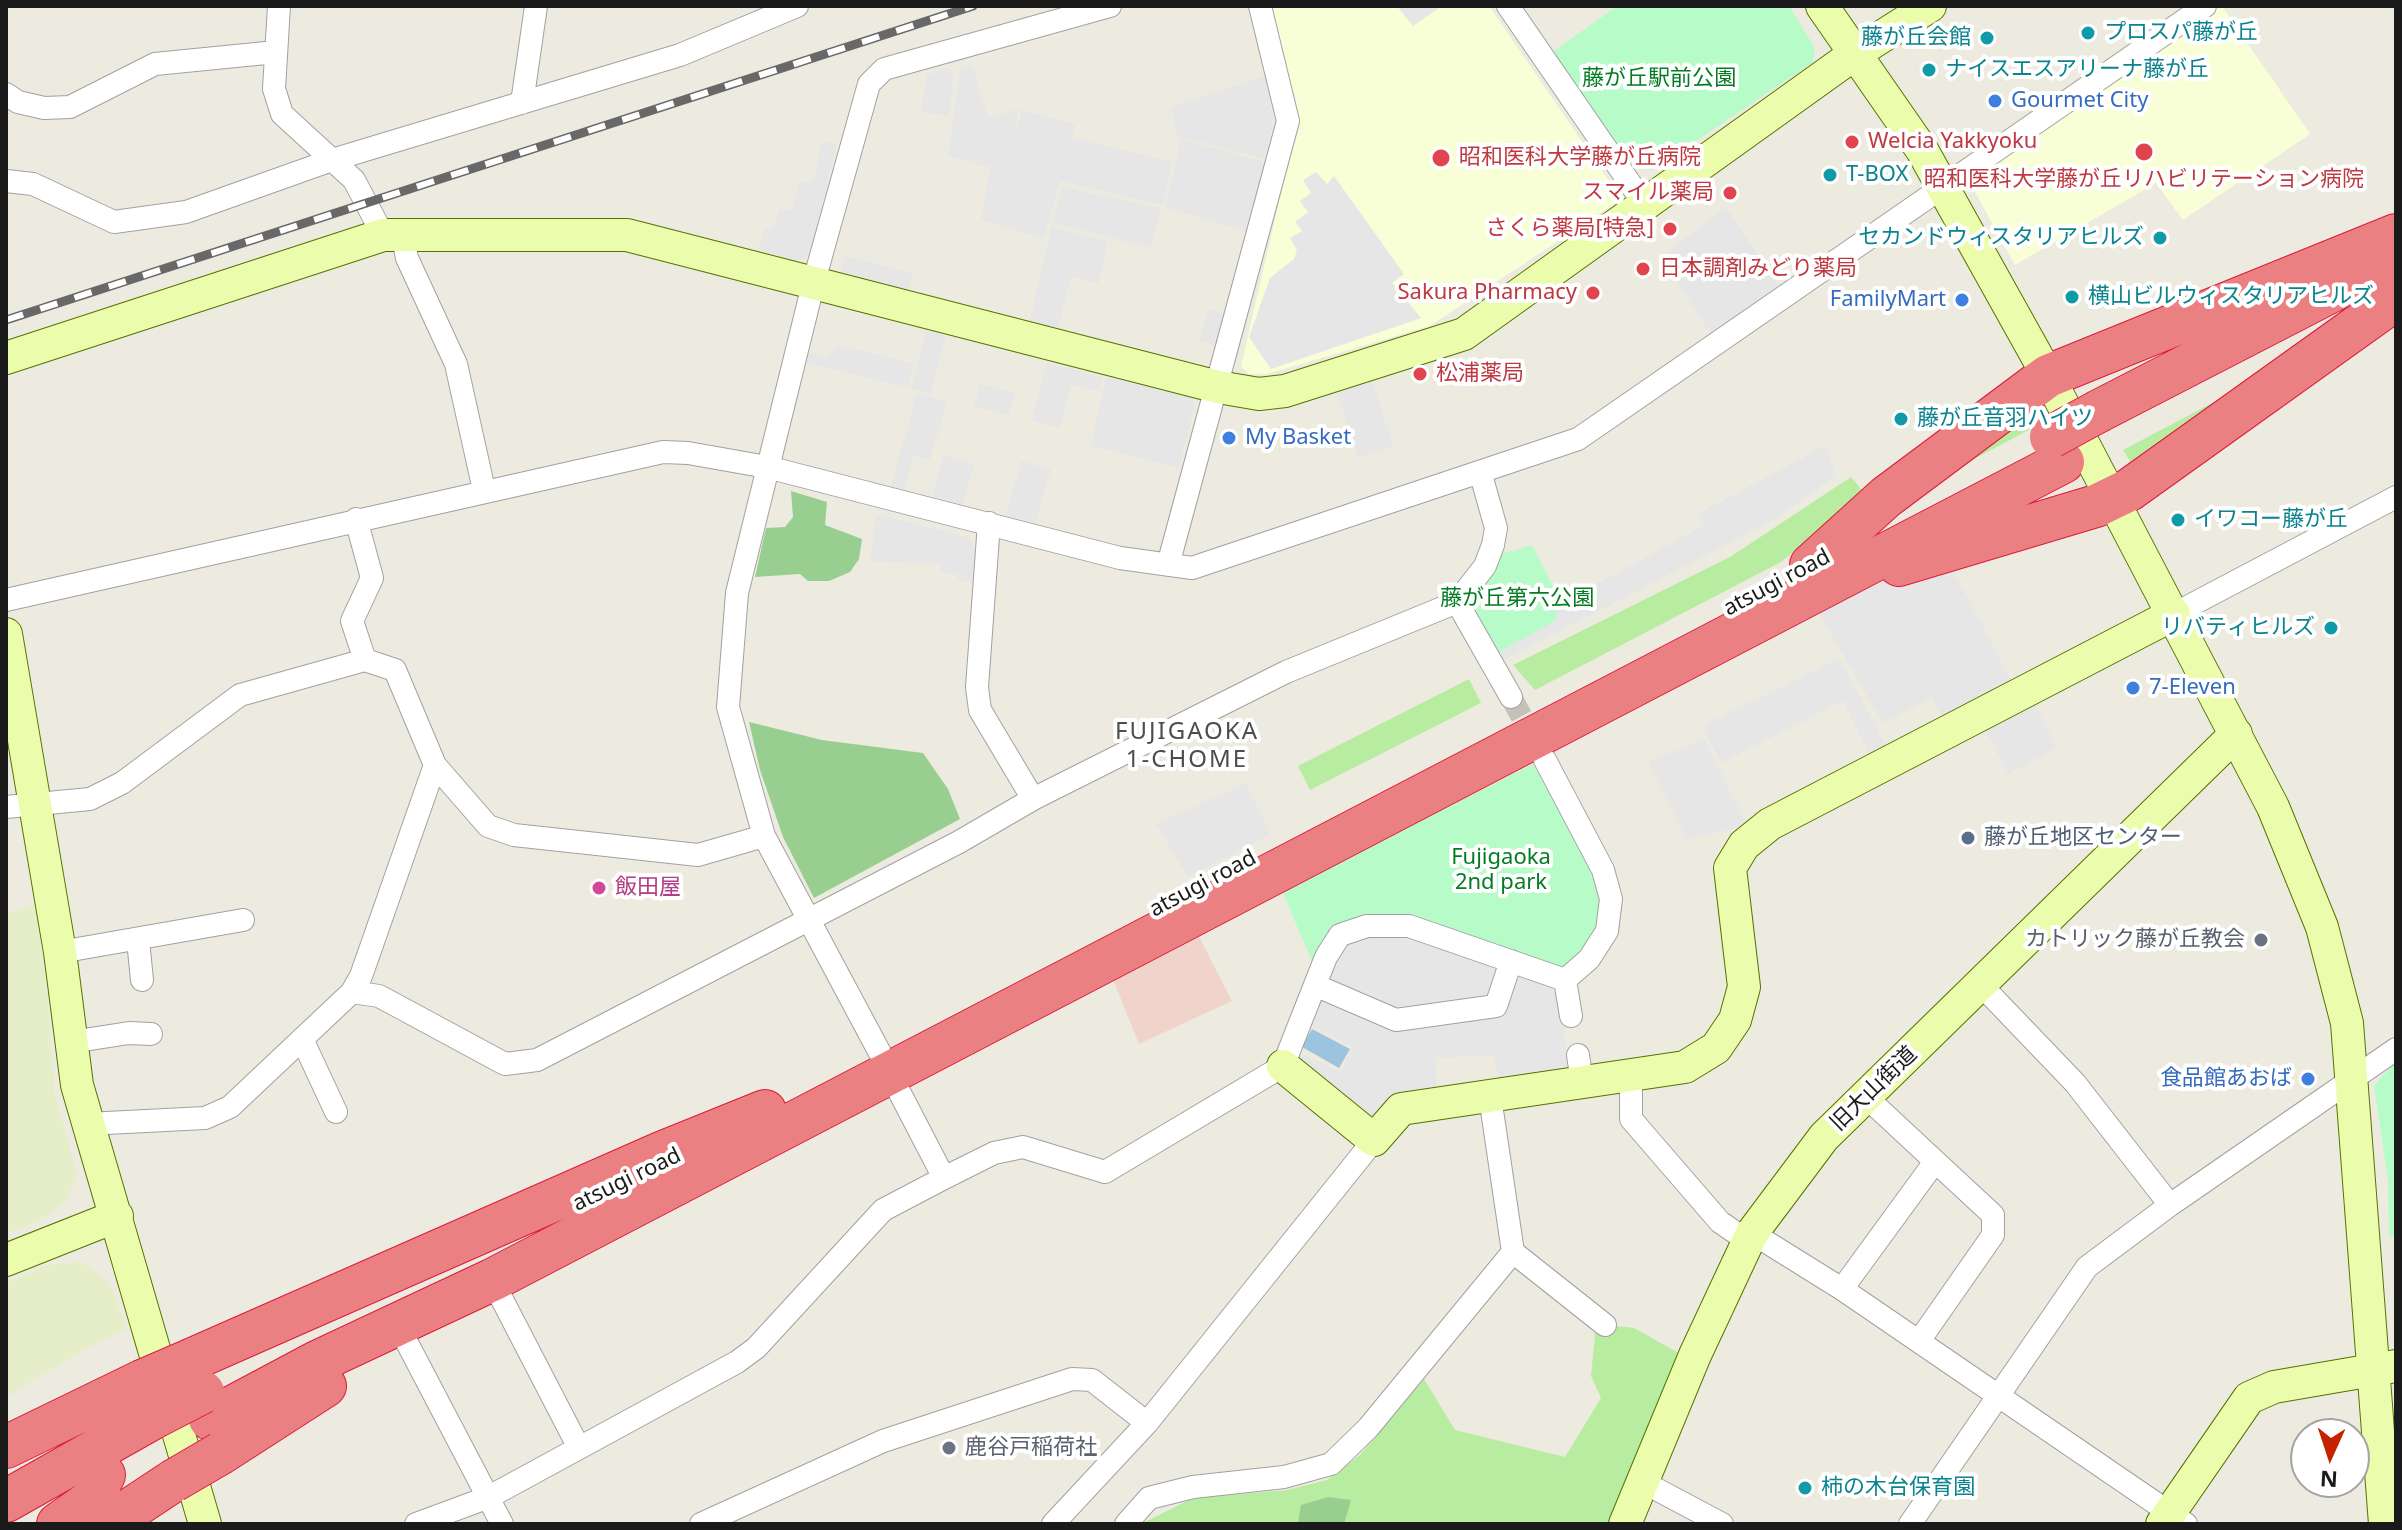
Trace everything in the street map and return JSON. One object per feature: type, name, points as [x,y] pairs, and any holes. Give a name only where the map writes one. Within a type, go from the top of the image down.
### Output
[{"type":"highway","points":[[1821,573],[1886,497],[2048,376],[2396,235]]},
{"type":"highway","name":"atsugi road","points":[[207,1406],[317,1362],[492,1280],[885,1064],[2057,450],[2396,258]]},
{"type":"highway","name":"atsugi road","points":[[2106,423],[2396,288]]},
{"type":"highway","points":[[1821,573],[1907,564],[2113,498],[2129,490],[2396,299]]},
{"type":"highway","name":"atsugi road","points":[[207,1406],[661,1153],[885,1064]]},
{"type":"highway","points":[[6,1501],[207,1406],[404,1337],[492,1280]]},
{"type":"highway","points":[[17,1524],[104,1475],[157,1431],[207,1406]]},
{"type":"highway","points":[[6,1447],[157,1431]]},
{"type":"highway","points":[[108,1524],[157,1431]]},
{"type":"highway","points":[[58,1524],[91,1501],[104,1475]]},
{"type":"street","points":[[279,6],[274,89],[282,114],[354,180],[407,258],[456,364],[484,490]]},
{"type":"street","points":[[522,103],[536,6]]},
{"type":"street","points":[[6,181],[33,184],[87,211],[122,222],[186,212],[332,160],[680,55],[797,6]]},
{"type":"street","points":[[944,1178],[764,836],[728,707],[727,685],[737,593],[814,281],[864,95],[876,76],[884,69],[1110,6]]},
{"type":"street","points":[[1168,565],[1288,121],[1260,6]]},
{"type":"street","points":[[1508,6],[1645,205]]},
{"type":"street","points":[[1822,6],[1942,186],[2048,376],[2273,807],[2322,927],[2347,1023],[2384,1369],[2385,1524]]},
{"type":"street","points":[[6,358],[393,234],[627,235],[1218,387],[1259,394],[1302,388],[1464,334],[1856,53],[1930,6]]},
{"type":"street","points":[[6,600],[663,452],[688,453],[767,467],[1120,558],[1192,568],[1481,475],[1578,439],[2205,6]]},
{"type":"street","points":[[6,94],[18,102],[44,108],[70,107],[155,64],[276,52]]},
{"type":"street","points":[[352,992],[379,996],[505,1064],[537,1060],[959,842],[1033,799],[1286,672],[1457,602],[1485,566],[1493,545],[1496,528],[1481,475]]},
{"type":"street","points":[[1053,1524],[1147,1423],[1401,1109],[1490,1097],[1580,1069],[1631,1077],[1685,1067],[1716,1048],[1735,1020],[1744,987],[1730,868],[1744,845],[1770,824],[2396,497]]},
{"type":"street","points":[[356,519],[372,578],[352,621],[365,660]]},
{"type":"street","points":[[989,523],[977,687],[980,710],[1033,799]]},
{"type":"street","points":[[1457,602],[1511,697]]},
{"type":"street","points":[[6,634],[20,806],[60,952],[71,1042],[87,1124],[117,1216],[205,1524]]},
{"type":"street","points":[[20,806],[83,800],[102,793],[240,695],[365,660],[395,670],[435,765],[488,826],[514,835],[698,855],[764,836]]},
{"type":"street","name":"旧大山街道","points":[[1625,1524],[1752,1233],[1824,1137],[2236,734]]},
{"type":"street","points":[[1545,760],[1603,870],[1611,899],[1607,931],[1589,959],[1565,980]]},
{"type":"street","points":[[87,1124],[205,1118],[230,1107],[352,992],[435,765]]},
{"type":"street","points":[[60,952],[243,920]]},
{"type":"street","points":[[416,1524],[489,1497],[737,1362],[756,1348],[883,1210],[994,1153],[1023,1147],[1105,1172],[1283,1066],[1326,957],[1340,935],[1367,926],[1409,926],[1565,980]]},
{"type":"street","points":[[138,940],[142,980]]},
{"type":"street","points":[[1317,986],[1396,1020],[1496,1006],[1511,961]]},
{"type":"street","points":[[1565,980],[1571,1016]]},
{"type":"street","points":[[1981,985],[2075,1083],[2170,1205]]},
{"type":"street","points":[[71,1042],[129,1033],[151,1034]]},
{"type":"street","points":[[302,1039],[336,1112]]},
{"type":"street","points":[[1910,1524],[2087,1267],[2170,1205],[2396,1049]]},
{"type":"street","points":[[1283,1066],[1374,1140]]},
{"type":"street","points":[[1631,1077],[1631,1119],[1720,1222],[1736,1233],[1752,1233],[1842,1289],[2173,1520],[2249,1398],[2274,1387],[2384,1369]]},
{"type":"street","points":[[1865,1096],[1993,1215],[1993,1235],[1919,1341]]},
{"type":"street","points":[[1490,1097],[1513,1252],[1605,1325]]},
{"type":"street","points":[[1842,1289],[1934,1163]]},
{"type":"street","points":[[6,1260],[117,1216]]},
{"type":"street","points":[[1126,1524],[1149,1498],[1193,1487],[1284,1477],[1331,1464],[1368,1428],[1513,1252]]},
{"type":"street","points":[[492,1280],[579,1448]]},
{"type":"street","points":[[404,1337],[502,1524]]},
{"type":"street","points":[[701,1524],[729,1519],[883,1441],[1072,1379],[1092,1380],[1147,1423]]},
{"type":"street","points":[[1643,1482],[1722,1524]]},
{"type":"shaded area","name":"昭和医科大学藤が丘病院","points":[[1267,6],[1489,6],[1618,194],[1617,202],[1430,326],[1267,374],[1248,374],[1241,366],[1298,121]]},
{"type":"shaded area","points":[[1397,6],[1442,6],[1413,26]]},
{"type":"shaded area","name":"昭和医科大学藤が丘リハビリテーション病院","points":[[2217,6],[2222,6],[2310,134],[2183,220],[2156,183],[2015,265],[1973,188],[1978,170]]},
{"type":"shaded area","points":[[954,68],[949,116],[921,112],[927,74]]},
{"type":"shaded area","points":[[973,68],[989,118],[1018,109],[1013,150],[1021,110],[1075,124],[1072,138],[1172,162],[1163,205],[1060,181],[1044,238],[981,220],[990,167],[973,164],[1010,150],[972,162],[948,156],[960,69]]},
{"type":"shaded area","points":[[1265,76],[1274,121],[1264,159],[1177,136],[1171,107]]},
{"type":"shaded area","points":[[1181,139],[1265,162],[1245,231],[1165,207]]},
{"type":"shaded area","points":[[822,141],[837,144],[811,253],[798,261],[758,250],[765,230],[774,226],[780,209],[791,211],[799,182],[809,183],[814,179]]},
{"type":"shaded area","points":[[1316,172],[1327,184],[1334,176],[1404,274],[1392,283],[1421,318],[1271,369],[1249,337],[1270,278],[1294,259],[1297,250],[1290,238],[1302,231],[1295,222],[1308,212],[1300,201],[1311,193],[1303,180]]},
{"type":"shaded area","points":[[1062,187],[1161,208],[1151,248],[1053,223]]},
{"type":"shaded area","points":[[1726,207],[1779,286],[1711,334],[1660,257]]},
{"type":"shaded area","points":[[1051,227],[1108,241],[1098,284],[1071,276],[1058,328],[1030,321]]},
{"type":"shaded area","points":[[846,256],[913,273],[907,293],[840,275]]},
{"type":"shaded area","points":[[1208,309],[1227,314],[1218,346],[1199,341]]},
{"type":"shaded area","points":[[926,331],[946,336],[931,394],[911,389]]},
{"type":"shaded area","points":[[837,345],[914,364],[907,387],[807,363],[809,353],[827,358]]},
{"type":"shaded area","points":[[1047,363],[1103,378],[1099,391],[1071,385],[1060,428],[1032,421]]},
{"type":"shaded area","points":[[1106,377],[1191,396],[1195,405],[1179,468],[1091,446]]},
{"type":"shaded area","points":[[1373,382],[1393,447],[1358,457],[1337,392]]},
{"type":"shaded area","points":[[980,384],[1016,393],[1009,415],[974,406]]},
{"type":"shaded area","points":[[917,393],[947,401],[930,460],[913,456],[904,489],[891,486]]},
{"type":"shaded area","points":[[1825,446],[1836,476],[1770,522],[1500,662],[1495,654],[1555,621],[1558,605],[1705,525],[1699,513]]},
{"type":"shaded area","points":[[943,455],[974,464],[963,505],[932,497]]},
{"type":"shaded area","points":[[1021,461],[1051,469],[1035,523],[1006,516]]},
{"type":"shaded area","points":[[876,514],[970,538],[978,557],[975,582],[957,581],[957,574],[940,573],[941,564],[870,562]]},
{"type":"shaded area","points":[[1949,563],[2014,685],[1945,722],[1932,698],[1883,723],[1817,610],[1856,589]]},
{"type":"shaded area","points":[[1839,658],[1889,750],[1872,759],[1843,701],[1721,763],[1702,726]]},
{"type":"shaded area","points":[[2034,703],[2057,748],[2008,774],[1985,729]]},
{"type":"shaded area","points":[[1704,738],[1747,825],[1687,840],[1648,762]]},
{"type":"shaded area","points":[[1246,783],[1270,834],[1188,877],[1156,824]]},
{"type":"shaded area","points":[[35,904],[46,977],[55,1095],[77,1175],[65,1202],[37,1222],[6,1234],[6,914]]},
{"type":"shaded area","points":[[1369,932],[1406,935],[1501,968],[1488,996],[1398,1010],[1344,989],[1328,977],[1344,941]]},
{"type":"shaded area","points":[[1197,933],[1232,1001],[1139,1044],[1112,977]]},
{"type":"shaded area","points":[[1515,976],[1560,985],[1568,1076],[1500,1086],[1494,1055],[1436,1058],[1437,1096],[1373,1131],[1291,1065],[1298,1052],[1341,1072],[1352,1047],[1310,1024],[1318,1000],[1399,1030],[1505,1016]]},
{"type":"shaded area","points":[[82,1262],[109,1282],[127,1329],[87,1348],[6,1397],[6,1283],[49,1265]]},
{"type":"green space","name":"藤が丘駅前公園","points":[[1617,6],[1789,6],[1815,48],[1812,63],[1653,170],[1640,169],[1629,162],[1551,53]]},
{"type":"green space","points":[[2301,356],[2137,472],[2123,450]]},
{"type":"green space","points":[[2028,403],[2038,425],[1905,496]]},
{"type":"green space","points":[[1851,477],[1866,495],[1781,562],[1535,690],[1513,665],[1730,557]]},
{"type":"green space","points":[[791,491],[827,502],[825,525],[862,539],[859,559],[850,572],[829,581],[808,581],[800,574],[755,577],[766,528],[785,527],[793,517]]},
{"type":"green space","name":"藤が丘第六公園","points":[[1532,545],[1567,614],[1497,655],[1473,603],[1493,567],[1494,556]]},
{"type":"green space","points":[[1469,679],[1481,703],[1310,790],[1298,766]]},
{"type":"green space","points":[[749,722],[822,740],[923,753],[948,789],[960,819],[814,898],[783,837],[760,770]]},
{"type":"green space","name":"Fujigaoka 2nd park","points":[[1533,764],[1596,874],[1602,902],[1597,929],[1583,957],[1563,973],[1409,926],[1320,980],[1282,891]]},
{"type":"green space","points":[[2396,1061],[2396,1234],[2389,1237],[2388,1180],[2374,1086]]},
{"type":"green space","points":[[1596,1324],[1634,1328],[1684,1356],[1607,1524],[1141,1524],[1193,1498],[1287,1490],[1327,1480],[1360,1455],[1424,1379],[1455,1430],[1565,1457],[1601,1398],[1591,1376]]},
{"type":"green space","points":[[1328,1497],[1351,1500],[1344,1524],[1298,1523],[1301,1505]]},
{"type":"water","points":[[1312,1029],[1350,1049],[1339,1068],[1302,1047]]},
{"type":"tunnel","points":[[1511,697],[1537,745]]},
{"type":"railway","points":[[6,320],[973,6]]},
{"type":"place","name":"プロスパ藤が丘","points":[[2088,33]]},
{"type":"place","name":"藤が丘会館","points":[[1987,38]]},
{"type":"place","name":"ナイスエスアリーナ藤が丘","points":[[1929,70]]},
{"type":"place","name":"Gourmet City","points":[[1995,101]]},
{"type":"place","name":"Welcia Yakkyoku","points":[[1852,142]]},
{"type":"place","name":"昭和医科大学藤が丘リハビリテーション病院","points":[[2144,152]]},
{"type":"place","name":"昭和医科大学藤が丘病院","points":[[1441,158]]},
{"type":"place","name":"T-BOX","points":[[1830,175]]},
{"type":"place","name":"スマイル薬局","points":[[1730,193]]},
{"type":"place","name":"さくら薬局[特急]","points":[[1670,229]]},
{"type":"place","name":"セカンドウィスタリアヒルズ","points":[[2160,238]]},
{"type":"place","name":"日本調剤みどり薬局","points":[[1643,269]]},
{"type":"place","name":"Sakura Pharmacy","points":[[1593,293]]},
{"type":"place","name":"横山ビルウィスタリアヒルズ","points":[[2072,297]]},
{"type":"place","name":"FamilyMart","points":[[1962,300]]},
{"type":"place","name":"松浦薬局","points":[[1420,374]]},
{"type":"place","name":"藤が丘音羽ハイツ","points":[[1901,419]]},
{"type":"place","name":"My Basket","points":[[1229,438]]},
{"type":"place","name":"イワコー藤が丘","points":[[2178,520]]},
{"type":"place","name":"リバティヒルズ","points":[[2331,628]]},
{"type":"place","name":"7-Eleven","points":[[2133,688]]},
{"type":"place","name":"藤が丘地区センター","points":[[1968,838]]},
{"type":"place","name":"飯田屋","points":[[599,888]]},
{"type":"place","name":"カトリック藤が丘教会","points":[[2261,940]]},
{"type":"place","name":"食品館あおば","points":[[2308,1079]]},
{"type":"place","name":"鹿谷戸稲荷社","points":[[949,1448]]},
{"type":"place","name":"柿の木台保育園","points":[[1805,1488]]},
{"type":"district","name":"FUJIGAOKA 1-CHOME","points":[[1187,746]]}]
